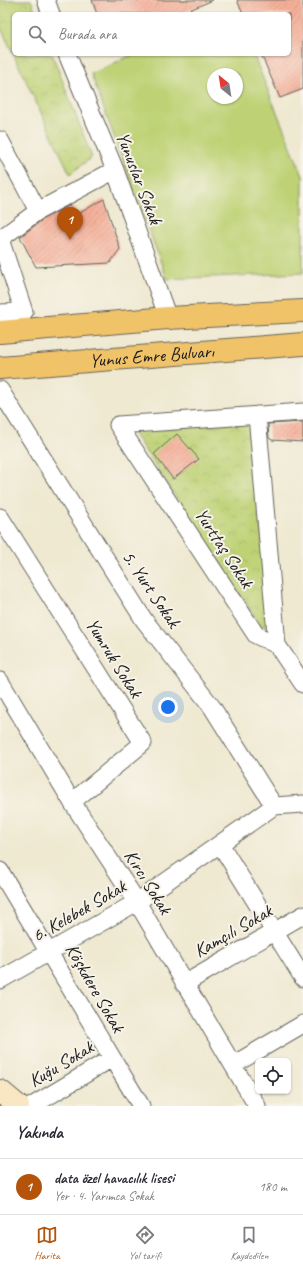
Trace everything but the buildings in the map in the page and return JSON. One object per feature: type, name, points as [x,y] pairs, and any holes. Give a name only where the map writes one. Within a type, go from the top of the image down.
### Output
[{"type":"main road","name":"Yunus Emre Bulvarı","points":[[0,332],[168,318],[303,311]]},
{"type":"main road","name":"Yunus Emre Bulvarı","points":[[0,368],[303,344]]},
{"type":"street","points":[[46,0],[50,12]]},
{"type":"street","name":"Yunuslar Sokak","points":[[68,56],[115,170],[168,318]]},
{"type":"street","points":[[0,140],[38,211]]},
{"type":"street","points":[[0,313],[24,312],[0,239],[38,211],[115,170]]},
{"type":"street","name":"5. Yurt Sokak","points":[[0,390],[144,620],[212,707],[274,806]]},
{"type":"street","points":[[303,412],[258,415],[277,644],[303,684]]},
{"type":"street","name":"Yurttaş Sokak","points":[[258,415],[118,425],[256,635],[277,644]]},
{"type":"street","name":"Yumruk Sokak","points":[[0,517],[143,743],[72,802]]},
{"type":"street","name":"Kırcı Sokak","points":[[0,681],[72,802],[137,902],[184,984],[258,1106]]},
{"type":"street","points":[[274,806],[303,804]]},
{"type":"street","name":"6. Kelebek Sokak","points":[[0,980],[50,953],[137,902],[274,806]]},
{"type":"street","points":[[220,844],[303,978]]},
{"type":"street","name":"Köşkdere Sokak","points":[[0,871],[141,1106]]},
{"type":"street","name":"Kamçılı Sokak","points":[[184,984],[303,915]]},
{"type":"street","points":[[233,1065],[303,1024]]},
{"type":"street","name":"Kuğu Sokak","points":[[16,1103],[112,1058]]},
{"type":"green space","points":[[0,0],[31,0],[35,12],[12,12],[12,51],[0,26]]},
{"type":"green space","points":[[14,56],[53,56],[92,157],[70,174]]},
{"type":"green space","points":[[130,56],[254,56],[303,176],[303,273],[167,279],[91,74]]},
{"type":"green space","points":[[252,422],[269,627],[261,626],[132,431]]},
{"type":"place","name":"data özel havacılık lisesi","points":[[70,240]]}]
